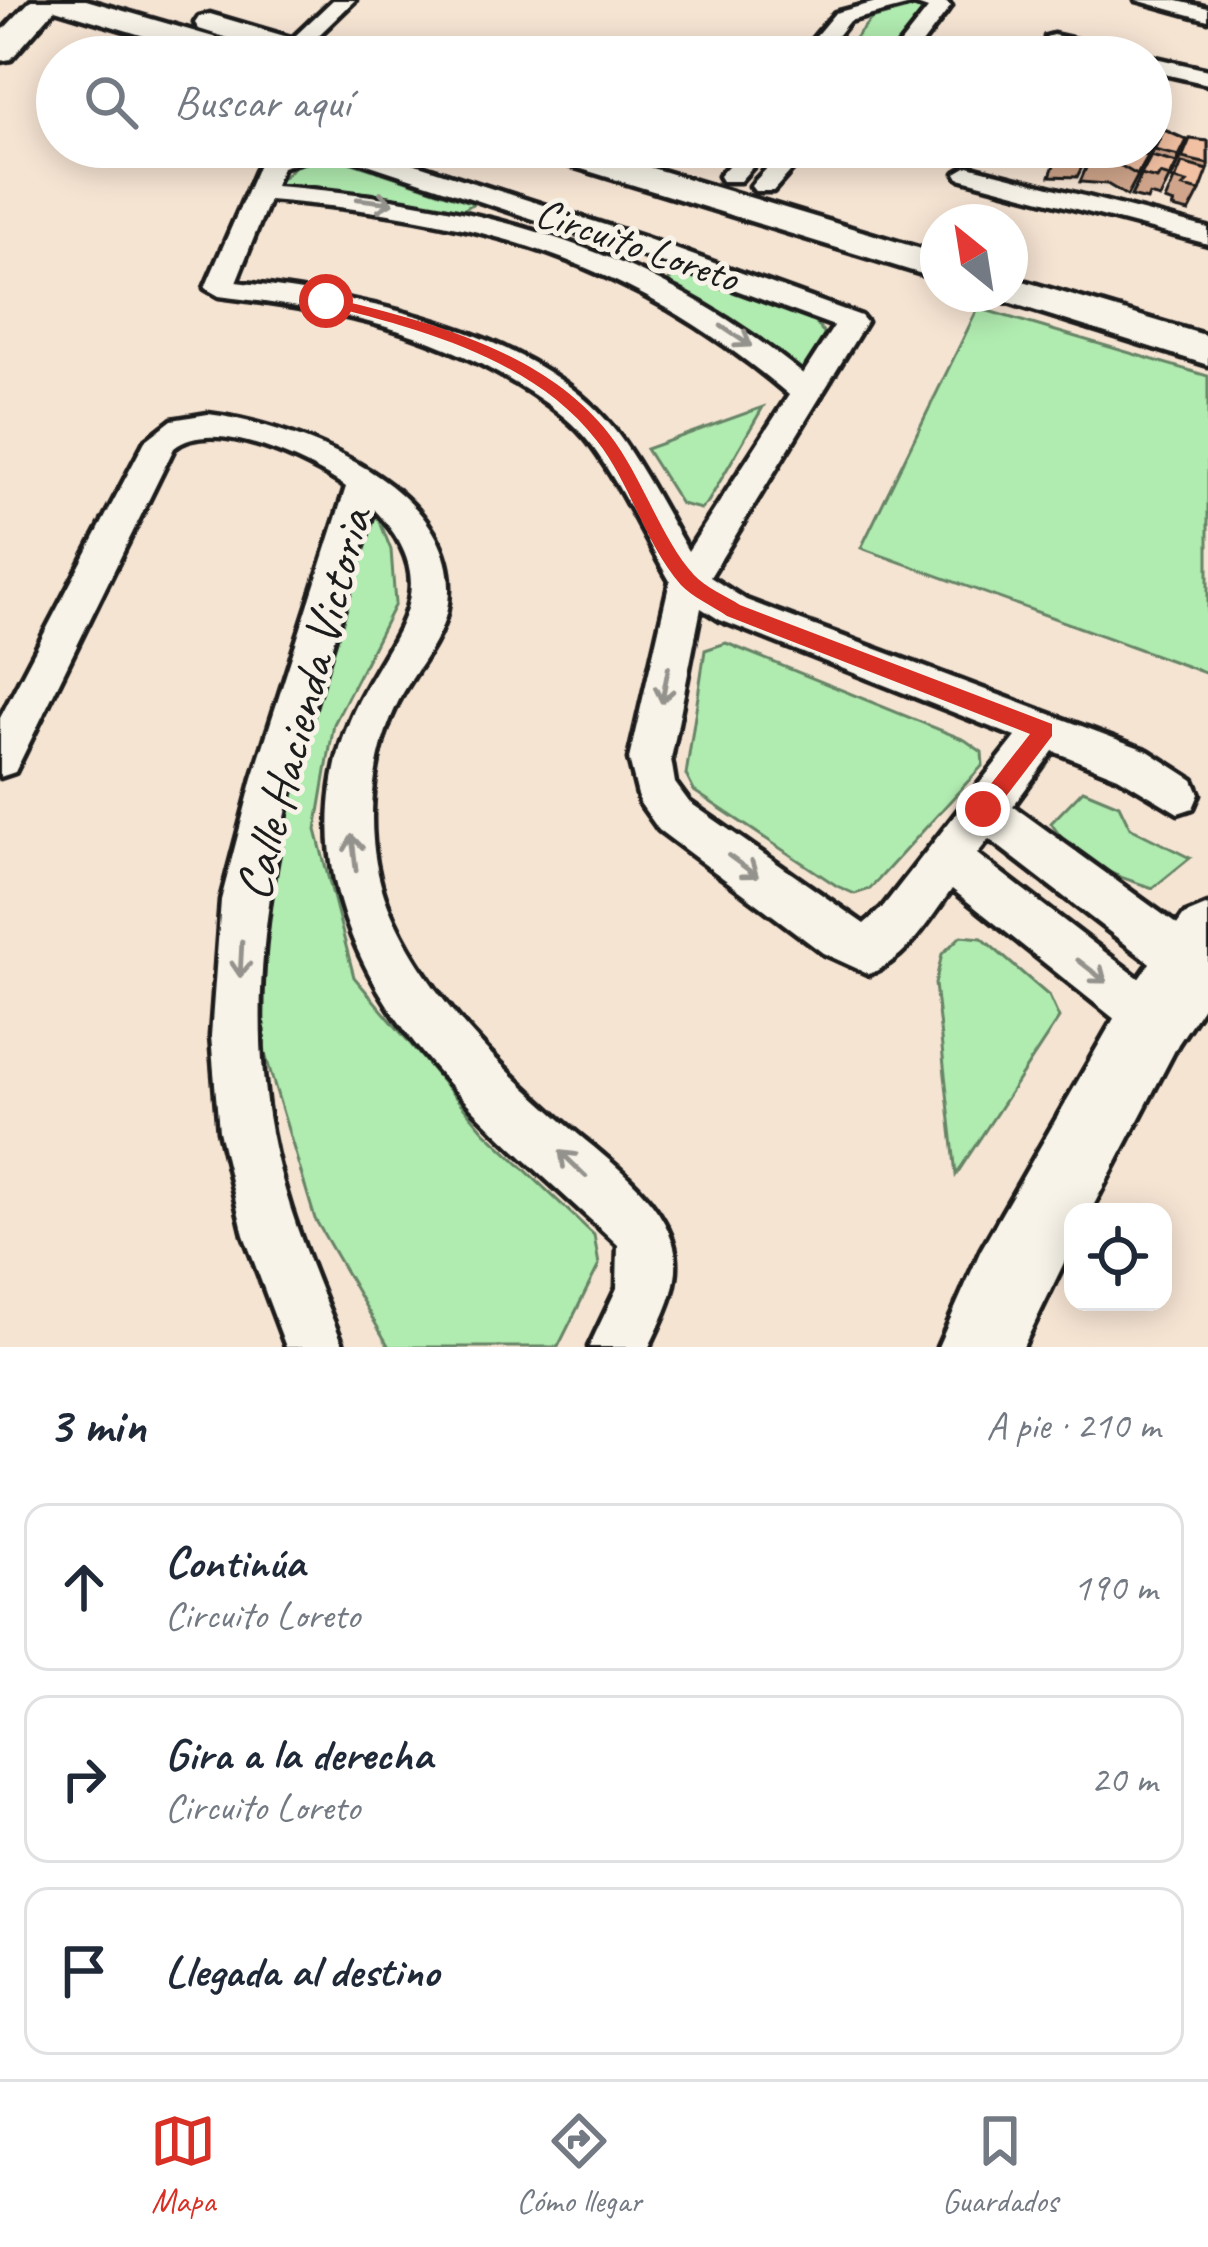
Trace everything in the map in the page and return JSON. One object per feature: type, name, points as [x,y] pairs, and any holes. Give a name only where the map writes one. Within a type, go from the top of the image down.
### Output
[{"type":"main road","points":[[0,52],[51,0],[175,36]]},
{"type":"main road","points":[[135,0],[245,36]]},
{"type":"main road","points":[[614,168],[920,262]]},
{"type":"main road","points":[[702,168],[920,233]]},
{"type":"main road","points":[[1028,264],[1208,318]]},
{"type":"main road","points":[[1028,295],[1208,351]]},
{"type":"main road","points":[[980,1347],[1010,1279],[1183,973]]},
{"type":"street","points":[[315,36],[345,0]]},
{"type":"street","points":[[826,36],[842,17],[907,0]]},
{"type":"street","points":[[918,36],[941,6],[922,0]]},
{"type":"street","points":[[1146,0],[1204,9]]},
{"type":"street","points":[[1172,69],[1208,77]]},
{"type":"street","points":[[269,168],[219,288],[326,301],[410,321],[482,350],[554,392],[603,436],[688,581],[733,610],[1133,764],[1178,794]]},
{"type":"street","name":"Circuito Loreto","points":[[403,168],[846,317],[852,326],[688,581],[650,759],[655,790],[674,816],[839,937],[868,951],[898,924],[1045,730]]},
{"type":"street","points":[[747,181],[751,168]]},
{"type":"street","points":[[747,181],[767,168]]},
{"type":"street","points":[[968,173],[1207,232]]},
{"type":"street","name":"Circuito Loreto","points":[[259,192],[385,201],[502,226],[594,256],[669,291],[769,358],[808,395]]},
{"type":"street","name":"Calle Hacienda Victoria","points":[[0,759],[160,441],[174,426],[198,424],[277,440],[364,481],[392,502],[424,557],[428,612],[377,702],[355,771],[352,856],[365,908],[393,974],[443,1040],[638,1226],[650,1250],[648,1283],[618,1347]]},
{"type":"street","name":"Calle Hacienda Victoria","points":[[315,1347],[272,1235],[245,1131],[236,1036],[244,900],[274,778],[364,481]]},
{"type":"street","points":[[983,809],[1183,973]]},
{"type":"street","points":[[948,858],[1183,973]]},
{"type":"green space","points":[[923,5],[934,8],[910,36],[857,36],[871,19]]},
{"type":"green space","points":[[293,168],[367,168],[474,203],[460,212],[328,191],[280,192],[273,187]]},
{"type":"green space","points":[[680,271],[811,316],[827,337],[813,369],[792,368],[714,308],[665,284]]},
{"type":"green space","points":[[976,312],[992,312],[1208,376],[1208,674],[861,548]]},
{"type":"green space","points":[[763,407],[708,502],[701,509],[681,504],[646,449]]},
{"type":"green space","points":[[377,514],[391,550],[395,604],[334,724],[316,830],[354,977],[484,1131],[594,1235],[599,1265],[558,1347],[389,1347],[315,1219],[255,1021],[283,815],[362,519]]},
{"type":"green space","points":[[726,643],[965,740],[982,752],[983,765],[870,889],[855,894],[837,886],[694,791],[686,775],[705,650]]},
{"type":"green space","points":[[1083,790],[1119,805],[1130,828],[1190,858],[1153,888],[1083,858],[1051,823]]},
{"type":"green space","points":[[961,936],[982,938],[1049,996],[1059,1018],[956,1175],[935,984],[942,954]]},
{"type":"building","points":[[1172,133],[1187,140],[1179,156],[1172,154]]},
{"type":"building","points":[[1190,139],[1208,141],[1208,164],[1182,158]]},
{"type":"building","points":[[1172,162],[1177,163],[1170,177],[1141,175],[1145,168],[1172,168]]},
{"type":"building","points":[[1182,163],[1208,170],[1200,191],[1175,180]]},
{"type":"route","points":[[326,301],[410,321],[482,350],[554,392],[603,436],[688,581],[733,610],[1045,730],[983,809]]}]
